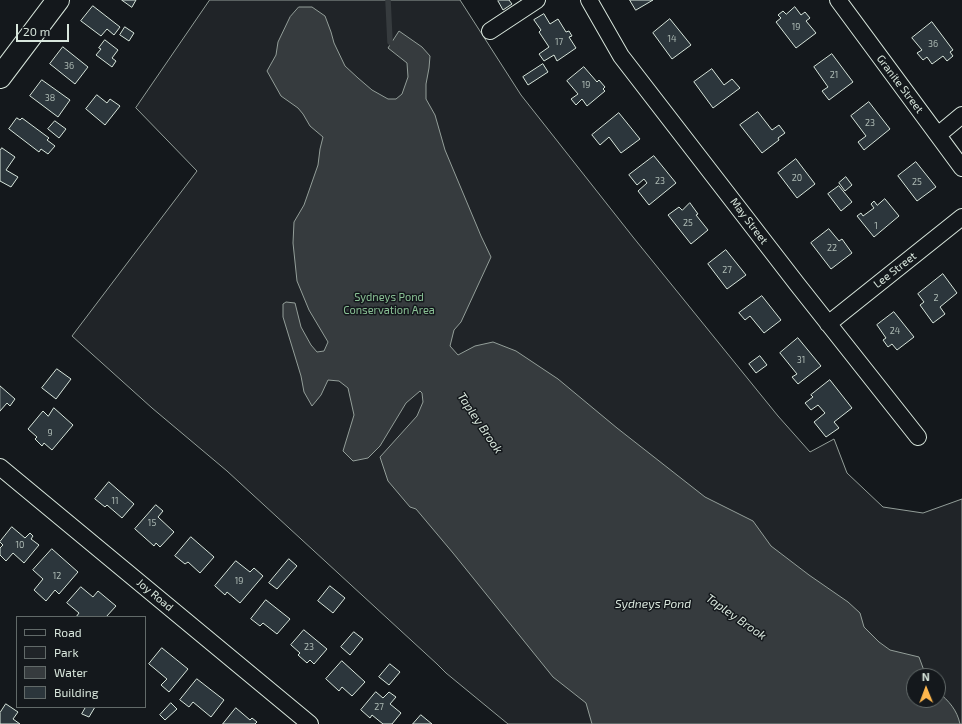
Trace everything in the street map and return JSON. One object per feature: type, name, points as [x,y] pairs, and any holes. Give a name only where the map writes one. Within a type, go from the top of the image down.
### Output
[{"type":"main road","points":[[0,77],[58,0]]},
{"type":"street","points":[[490,31],[538,0]]},
{"type":"street","name":"May Street","points":[[588,0],[622,56],[828,324],[918,437]]},
{"type":"street","name":"Granite Street","points":[[838,0],[962,168]]},
{"type":"street","points":[[938,135],[962,115]]},
{"type":"street","name":"Lee Street","points":[[828,324],[962,217]]},
{"type":"street","name":"Joy Road","points":[[0,467],[310,724]]},
{"type":"green space","name":"Sydneys Pond Conservation Area","points":[[210,0],[460,0],[521,95],[633,237],[778,416],[810,452],[834,439],[847,473],[883,507],[923,513],[962,499],[962,724],[508,724],[446,673],[227,471],[152,408],[72,336],[197,171],[136,108]]},
{"type":"water","name":"Sydneys Pond","points":[[299,7],[312,7],[325,16],[334,43],[345,66],[372,90],[388,99],[396,99],[402,94],[408,77],[407,63],[388,48],[399,31],[422,47],[430,56],[426,84],[426,99],[435,115],[445,150],[491,257],[461,322],[454,330],[450,346],[458,355],[475,346],[493,342],[516,351],[558,379],[617,428],[705,497],[753,521],[771,546],[848,602],[860,613],[864,627],[879,642],[890,650],[919,657],[923,668],[906,668],[906,708],[946,708],[946,699],[957,714],[960,724],[592,724],[586,703],[553,677],[416,509],[410,507],[388,481],[380,457],[417,416],[423,402],[422,393],[420,391],[406,403],[380,446],[368,458],[353,461],[343,451],[354,415],[348,388],[339,381],[328,380],[321,395],[312,406],[304,392],[301,376],[283,317],[283,304],[286,302],[295,303],[301,327],[311,345],[317,352],[324,351],[328,342],[309,310],[297,281],[293,243],[294,222],[304,205],[318,165],[323,137],[310,126],[298,108],[281,96],[267,71],[276,55],[278,42],[290,17]]},
{"type":"building","points":[[122,0],[136,0],[132,7]]},
{"type":"building","points":[[509,0],[512,4],[503,10],[498,1]]},
{"type":"building","points":[[630,0],[653,0],[636,10]]},
{"type":"building","points":[[93,6],[120,27],[114,35],[107,29],[101,36],[81,21]]},
{"type":"building","points":[[795,7],[801,15],[805,12],[810,18],[806,21],[816,33],[796,48],[776,22],[781,18],[778,15],[783,11],[786,14]]},
{"type":"building","points":[[544,14],[550,24],[558,19],[566,32],[569,31],[572,36],[569,37],[576,48],[557,61],[554,55],[544,61],[539,54],[549,47],[539,32],[541,30],[534,20]]},
{"type":"building","points":[[670,19],[691,45],[672,59],[653,33]]},
{"type":"building","points":[[932,22],[953,50],[950,52],[953,56],[947,61],[943,56],[932,64],[927,57],[923,60],[917,53],[922,50],[912,38]]},
{"type":"building","points":[[125,27],[134,33],[129,41],[120,35]]},
{"type":"building","points":[[105,40],[118,50],[112,58],[116,61],[112,67],[96,55],[101,49],[99,48]]},
{"type":"building","points":[[63,47],[88,67],[75,84],[50,64]]},
{"type":"building","points":[[832,54],[853,82],[829,100],[822,91],[828,87],[814,67]]},
{"type":"building","points":[[543,64],[548,72],[528,85],[523,77]]},
{"type":"building","points":[[584,67],[597,82],[599,80],[605,87],[603,89],[605,91],[587,106],[582,99],[576,105],[571,99],[578,94],[567,81]]},
{"type":"building","points":[[712,69],[724,85],[732,79],[740,88],[713,108],[694,82]]},
{"type":"building","points":[[42,80],[70,100],[58,117],[30,96]]},
{"type":"building","points":[[97,95],[107,103],[110,99],[120,106],[105,125],[86,109]]},
{"type":"building","points":[[869,102],[890,129],[864,150],[858,142],[866,136],[851,116]]},
{"type":"building","points":[[758,112],[772,130],[779,125],[785,133],[778,138],[779,140],[762,153],[740,125]]},
{"type":"building","points":[[619,113],[640,139],[621,153],[609,137],[600,145],[592,135]]},
{"type":"building","points":[[17,118],[20,120],[22,118],[49,138],[47,140],[55,146],[48,154],[41,149],[39,152],[9,129]]},
{"type":"building","points":[[55,121],[66,129],[59,138],[48,129]]},
{"type":"building","points":[[2,148],[15,157],[6,170],[18,177],[11,187],[0,181],[0,151]]},
{"type":"building","points":[[654,156],[676,183],[649,205],[638,191],[647,183],[644,179],[637,185],[629,175]]},
{"type":"building","points":[[796,159],[815,184],[797,198],[778,173]]},
{"type":"building","points":[[916,162],[936,187],[917,201],[898,176]]},
{"type":"building","points":[[846,177],[852,185],[845,191],[839,183]]},
{"type":"building","points":[[839,186],[852,202],[841,211],[828,194]]},
{"type":"building","points":[[885,199],[899,216],[874,237],[857,216],[861,213],[863,216],[874,208],[871,204],[874,201],[877,205]]},
{"type":"building","points":[[690,203],[698,214],[696,215],[708,230],[691,244],[668,215],[679,207],[682,210]]},
{"type":"building","points":[[829,229],[839,241],[842,239],[852,253],[831,269],[811,243]]},
{"type":"building","points":[[726,250],[746,275],[727,289],[708,264]]},
{"type":"building","points":[[943,274],[957,293],[940,307],[945,314],[933,323],[920,305],[924,302],[918,294]]},
{"type":"building","points":[[762,296],[781,320],[764,333],[750,316],[745,320],[739,313]]},
{"type":"building","points":[[894,312],[914,337],[897,350],[892,344],[888,347],[883,340],[886,338],[877,325]]},
{"type":"building","points":[[798,338],[821,366],[798,384],[792,377],[797,374],[780,353]]},
{"type":"building","points":[[760,356],[767,365],[756,373],[749,364]]},
{"type":"building","points":[[57,369],[71,379],[56,399],[42,388]]},
{"type":"building","points":[[830,380],[852,408],[834,422],[839,428],[826,437],[814,422],[825,413],[818,405],[811,410],[805,403],[813,397],[811,395]]},
{"type":"building","points":[[0,386],[15,399],[10,406],[7,403],[0,411]]},
{"type":"building","points":[[54,408],[73,425],[52,450],[44,443],[42,446],[35,439],[37,437],[28,429],[43,411],[48,416]]},
{"type":"building","points":[[109,482],[134,504],[122,518],[107,505],[105,507],[95,499]]},
{"type":"building","points":[[156,505],[163,511],[158,517],[174,532],[160,547],[156,543],[154,546],[135,529]]},
{"type":"building","points":[[12,527],[25,538],[30,533],[33,536],[31,539],[39,545],[24,563],[13,553],[6,561],[0,555],[0,548],[3,545],[0,542]]},
{"type":"building","points":[[191,537],[214,557],[200,573],[188,562],[185,564],[175,556]]},
{"type":"building","points":[[52,549],[78,572],[59,594],[55,590],[46,601],[34,590],[43,579],[33,570]]},
{"type":"building","points":[[289,559],[297,566],[277,589],[269,583]]},
{"type":"building","points":[[236,561],[250,572],[254,568],[263,576],[240,603],[227,592],[225,595],[215,586]]},
{"type":"building","points":[[330,586],[345,598],[333,613],[318,601]]},
{"type":"building","points":[[81,587],[93,597],[98,591],[116,606],[107,616],[77,616],[79,613],[67,603]]},
{"type":"building","points":[[266,600],[290,619],[277,634],[263,623],[260,626],[251,619]]},
{"type":"building","points":[[304,630],[327,649],[314,664],[310,660],[307,663],[298,655],[300,653],[291,645]]},
{"type":"building","points":[[354,632],[363,639],[350,655],[341,647]]},
{"type":"building","points":[[162,648],[188,669],[169,692],[161,685],[167,679],[149,664]]},
{"type":"building","points":[[342,661],[365,682],[352,696],[342,687],[339,691],[326,679]]},
{"type":"building","points":[[390,664],[400,672],[389,685],[379,677]]},
{"type":"building","points":[[197,679],[224,700],[211,717],[193,702],[189,707],[180,700]]},
{"type":"building","points":[[376,692],[383,698],[389,692],[396,697],[390,704],[401,713],[392,724],[383,724],[372,715],[370,718],[361,710]]},
{"type":"building","points":[[171,703],[177,709],[165,720],[160,715]]},
{"type":"building","points":[[6,704],[18,712],[13,719],[20,724],[0,724],[0,713]]},
{"type":"building","points":[[85,708],[94,708],[89,717],[82,714]]},
{"type":"building","points":[[236,708],[250,720],[252,718],[257,722],[255,724],[223,724]]},
{"type":"building","points":[[421,715],[432,724],[413,724]]},
{"type":"waterway","name":"Tapley Brook","points":[[388,0],[390,42],[396,48]]}]
